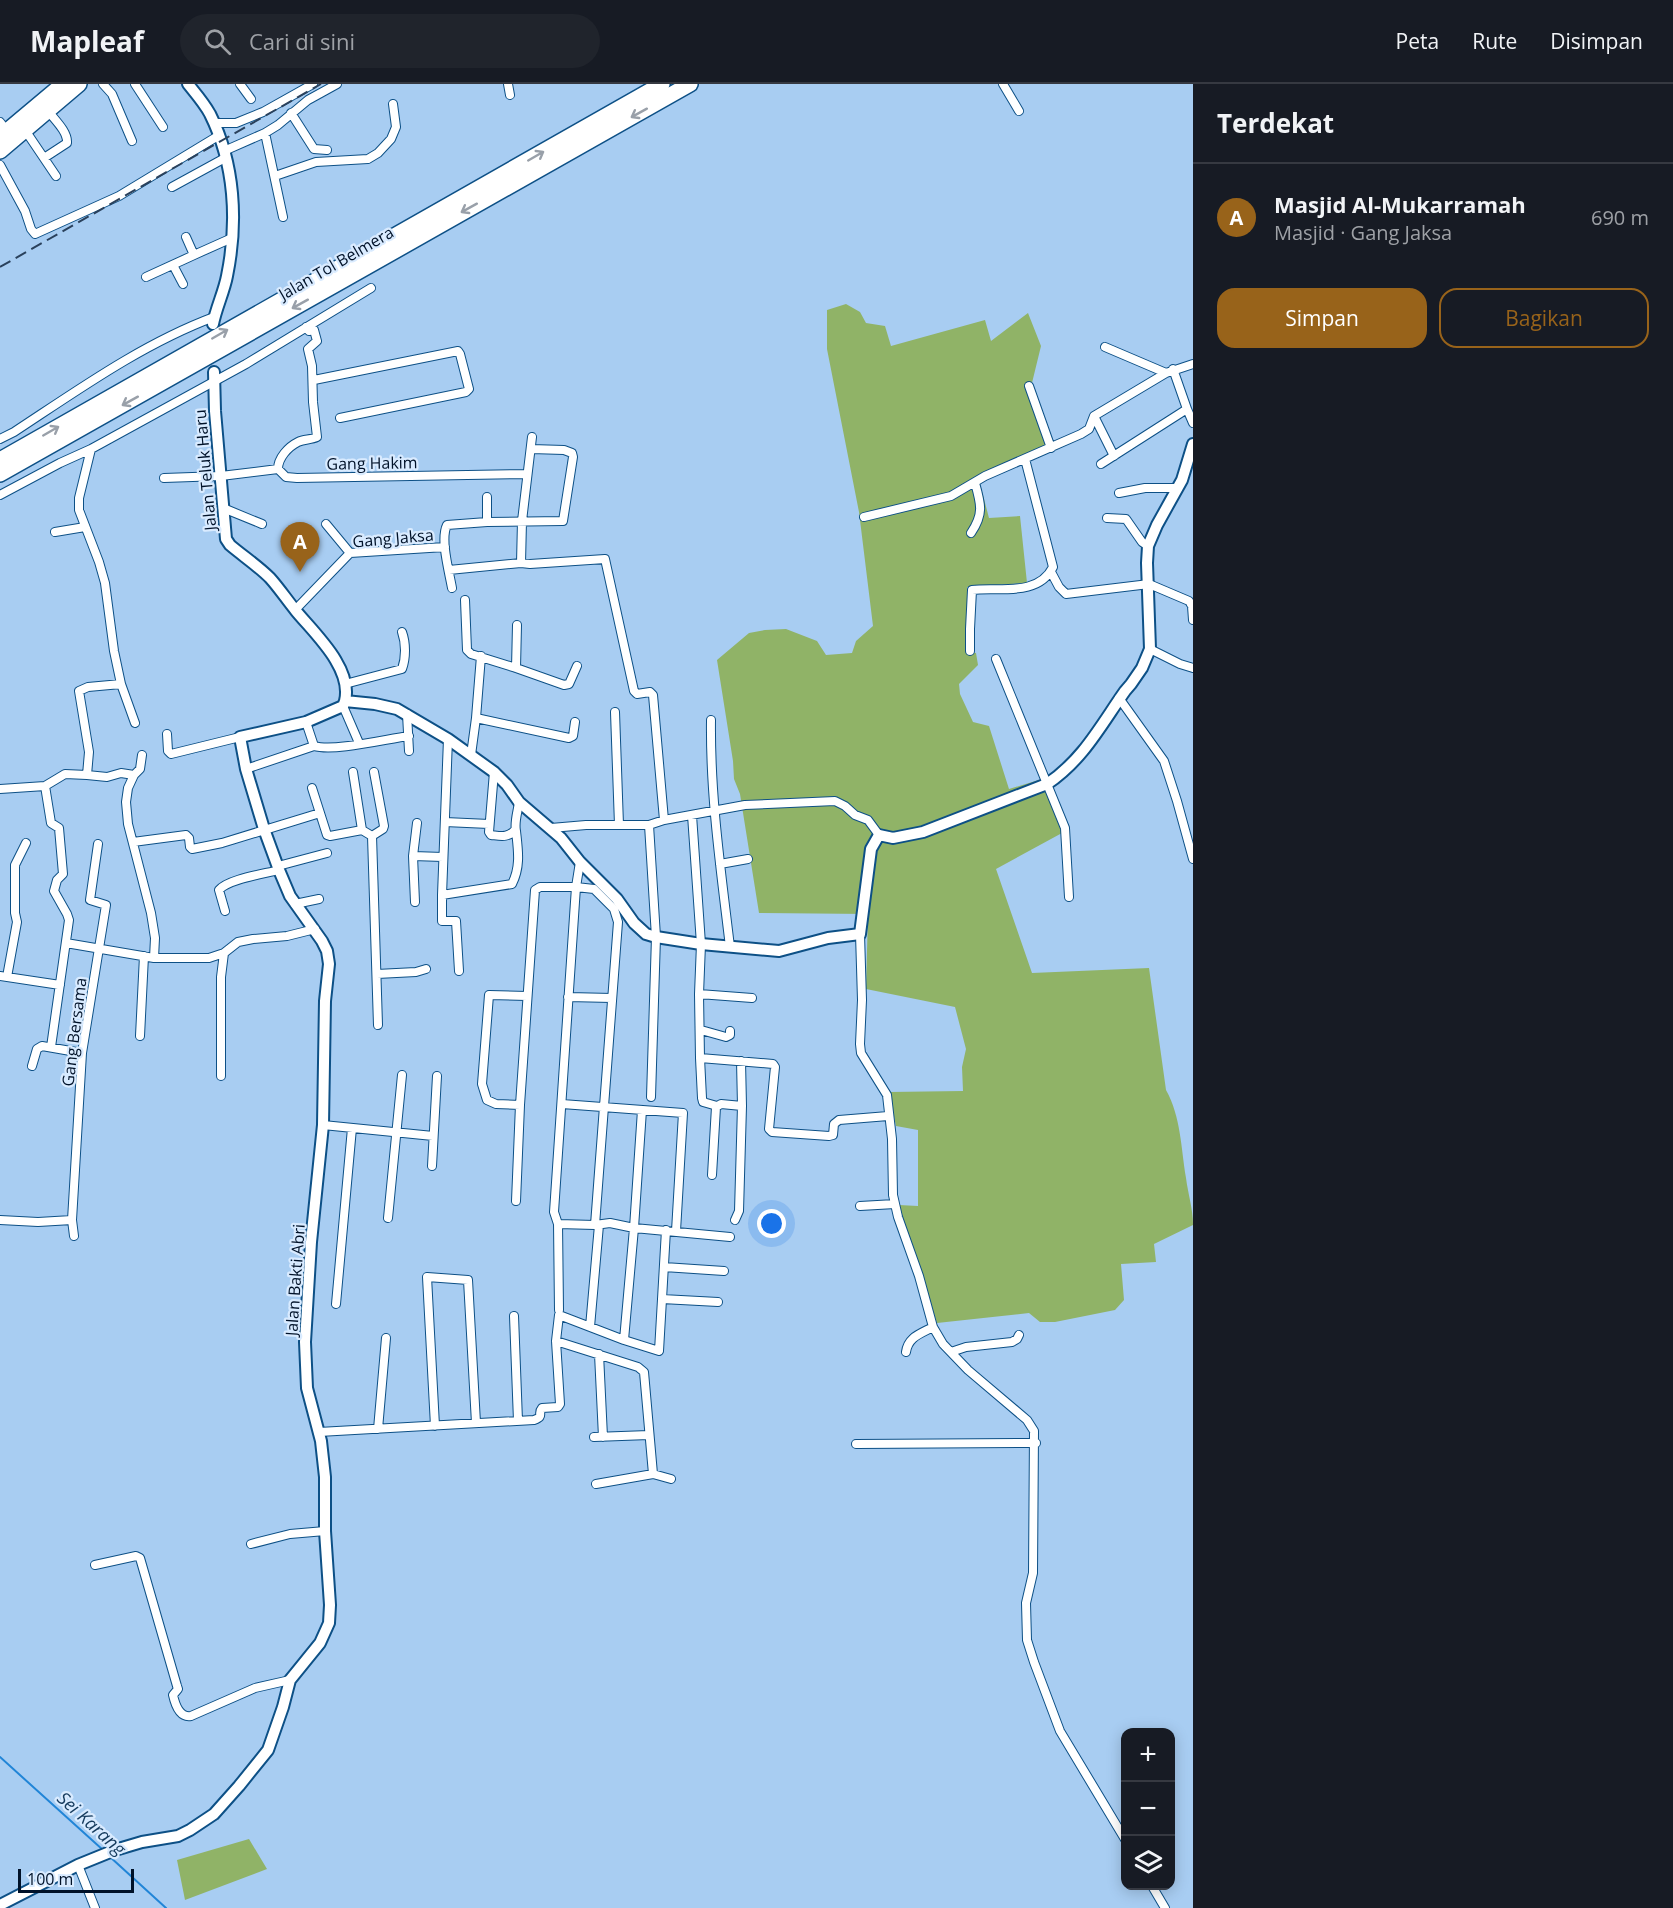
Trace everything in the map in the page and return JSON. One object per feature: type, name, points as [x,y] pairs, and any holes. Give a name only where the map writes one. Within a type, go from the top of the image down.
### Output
[{"type":"highway","points":[[2,130],[63,84]]},
{"type":"highway","points":[[0,151],[79,84]]},
{"type":"highway","name":"Jalan Tol Belmera","points":[[0,460],[662,84]]},
{"type":"highway","name":"Jalan Tol Belmera","points":[[0,474],[690,84]]},
{"type":"street","points":[[103,84],[112,94],[132,141]]},
{"type":"street","points":[[135,84],[163,127]]},
{"type":"street","points":[[0,439],[171,335],[214,321],[227,277],[232,238],[232,188],[225,154],[214,123],[204,104],[188,84]]},
{"type":"street","points":[[240,84],[251,99]]},
{"type":"street","points":[[214,123],[236,123],[263,112],[313,84]]},
{"type":"street","points":[[172,187],[278,125],[308,100],[337,84]]},
{"type":"street","points":[[508,84],[510,95]]},
{"type":"street","points":[[1003,84],[1019,111]]},
{"type":"street","points":[[275,176],[316,162],[368,159],[378,153],[391,139],[396,128],[393,104]]},
{"type":"street","points":[[44,158],[68,141],[67,135],[48,111]]},
{"type":"street","points":[[291,113],[314,149],[327,150]]},
{"type":"street","points":[[25,130],[56,176]]},
{"type":"street","points":[[265,133],[283,217]]},
{"type":"street","points":[[0,165],[35,234],[119,196],[218,136]]},
{"type":"street","points":[[186,237],[194,255]]},
{"type":"street","points":[[146,277],[232,238]]},
{"type":"street","points":[[173,265],[183,284]]},
{"type":"street","points":[[0,495],[91,449],[371,288]]},
{"type":"street","points":[[278,469],[279,460],[285,452],[298,442],[315,439],[317,436],[313,402],[314,380],[308,349],[317,341],[314,330],[309,331],[306,327]]},
{"type":"street","points":[[1105,347],[1170,371],[1193,423]]},
{"type":"street","points":[[314,380],[458,351],[460,354],[469,389],[466,392],[340,418]]},
{"type":"street","points":[[864,518],[951,496],[985,476],[1081,434],[1089,429],[1094,416],[1170,371],[1193,364]]},
{"type":"street","name":"Jalan Teluk Haru","points":[[214,377],[225,533],[230,545],[270,578],[331,651],[345,684],[347,694],[344,703]]},
{"type":"street","points":[[1029,386],[1051,448]]},
{"type":"street","points":[[1101,464],[1187,409]]},
{"type":"street","points":[[1094,416],[1114,456]]},
{"type":"street","points":[[521,562],[522,521],[532,437]]},
{"type":"street","points":[[551,828],[586,825],[649,825],[664,820],[745,805],[835,801],[855,815],[868,820],[879,835],[893,838],[923,832],[1047,784],[1091,743],[1119,698],[1142,669],[1150,650],[1148,546],[1182,480],[1193,447]]},
{"type":"street","points":[[91,449],[79,498],[79,510],[105,583],[121,684],[128,709],[135,723]]},
{"type":"street","points":[[452,588],[445,547],[447,525],[563,521],[573,457],[568,450],[531,449]]},
{"type":"street","points":[[970,651],[972,590],[1027,588],[1041,581],[1053,567],[1025,459]]},
{"type":"street","name":"Gang Hakim","points":[[164,478],[221,476],[278,469],[286,477],[297,478],[527,474]]},
{"type":"street","points":[[971,533],[978,522],[981,511],[975,483]]},
{"type":"street","points":[[1119,493],[1145,488],[1178,488]]},
{"type":"street","points":[[487,522],[488,497]]},
{"type":"street","points":[[223,508],[262,524]]},
{"type":"street","points":[[1107,518],[1126,519],[1142,542],[1148,546]]},
{"type":"street","points":[[327,524],[350,553]]},
{"type":"street","points":[[55,532],[85,526]]},
{"type":"street","name":"Gang Jaksa","points":[[295,610],[350,553],[445,547]]},
{"type":"street","points":[[449,570],[521,562],[530,564],[605,559],[634,691],[637,694],[650,692],[653,695],[664,820]]},
{"type":"street","points":[[1051,572],[1059,587],[1066,594],[1149,584],[1189,601],[1192,606],[1193,620]]},
{"type":"street","points":[[465,600],[467,650],[471,654],[567,686],[577,666]]},
{"type":"street","points":[[516,668],[517,625]]},
{"type":"street","points":[[345,684],[402,669],[405,666],[404,656],[407,645],[402,632]]},
{"type":"street","points":[[1150,650],[1193,668]]},
{"type":"street","points":[[471,755],[481,656]]},
{"type":"street","points":[[996,659],[1065,828],[1069,897]]},
{"type":"street","points":[[87,775],[90,756],[79,691],[88,687],[121,684]]},
{"type":"street","points":[[1119,698],[1164,761],[1193,859]]},
{"type":"street","points":[[344,703],[359,743]]},
{"type":"street","points":[[166,734],[168,751],[171,754],[306,722],[344,703],[387,706],[407,714],[448,739],[494,772],[519,802],[551,828],[580,862],[597,877],[639,929],[656,937],[779,951],[828,938],[860,934]]},
{"type":"street","points":[[615,712],[619,825]]},
{"type":"street","points":[[407,714],[409,751]]},
{"type":"street","points":[[476,718],[569,738],[573,736],[575,723]]},
{"type":"street","points":[[711,720],[715,810],[730,947]]},
{"type":"street","points":[[306,722],[314,746]]},
{"type":"street","points":[[246,769],[314,746],[322,748],[409,736]]},
{"type":"street","name":"Jalan Bakti Abri","points":[[78,1865],[142,1842],[178,1836],[214,1814],[268,1750],[290,1680],[320,1643],[329,1623],[325,1477],[319,1432],[307,1388],[305,1342],[311,1242],[323,1125],[325,1001],[329,964],[327,951],[315,929],[295,904],[279,868],[264,829],[246,769],[240,737]]},
{"type":"street","points":[[448,739],[442,921],[456,921],[459,971]]},
{"type":"street","points":[[142,755],[140,769],[134,775],[128,788],[126,802],[128,824],[151,913],[155,938],[154,958]]},
{"type":"street","points":[[353,772],[362,830]]},
{"type":"street","points":[[372,836],[384,826],[374,772]]},
{"type":"street","points":[[494,772],[488,830],[491,835],[507,836],[515,830]]},
{"type":"street","points":[[0,789],[45,786],[65,774],[107,777],[121,773],[134,775]]},
{"type":"street","points":[[45,786],[51,824],[59,828],[63,874],[57,880],[54,891],[69,917],[51,1047]]},
{"type":"street","points":[[312,788],[327,835],[362,830],[372,836]]},
{"type":"street","points":[[442,895],[512,884],[519,854],[515,830],[519,802]]},
{"type":"street","points":[[133,842],[186,835],[192,849],[222,843],[320,813]]},
{"type":"street","points":[[692,815],[702,944],[699,994],[702,1098],[703,1102],[717,1106],[724,1104],[742,1106]]},
{"type":"street","points":[[445,822],[489,824]]},
{"type":"street","points":[[415,902],[413,856],[417,823]]},
{"type":"street","points":[[649,825],[656,937],[651,1097]]},
{"type":"street","points":[[879,835],[871,849],[860,934],[860,1044],[861,1053],[885,1091],[892,1139],[893,1195],[898,1217],[919,1276],[933,1327],[943,1344],[968,1370],[1027,1420],[1034,1431],[1036,1443],[1033,1573],[1026,1603],[1027,1640],[1060,1731],[1122,1836]]},
{"type":"street","points":[[372,836],[378,1025]]},
{"type":"street","points":[[26,843],[15,865],[17,922],[4,976],[60,985]]},
{"type":"street","name":"Gang Bersama","points":[[74,1236],[72,1220],[82,1053],[105,905],[90,900],[98,844]]},
{"type":"street","points":[[225,911],[219,890],[221,887],[327,853]]},
{"type":"street","points":[[413,856],[443,858]]},
{"type":"street","points":[[720,864],[748,859]]},
{"type":"street","points":[[560,1311],[558,1223],[555,1221],[554,1212],[576,887],[580,862]]},
{"type":"street","points":[[516,1202],[520,1105],[535,890],[540,887],[576,887],[597,891],[614,909],[617,917],[590,1327]]},
{"type":"street","points":[[295,904],[320,899]]},
{"type":"street","points":[[66,943],[154,958],[209,958],[224,953],[238,942],[287,936],[315,929]]},
{"type":"street","points":[[221,1076],[221,977],[224,953]]},
{"type":"street","points":[[140,1036],[144,956]]},
{"type":"street","points":[[377,974],[416,972],[426,969]]},
{"type":"street","points":[[699,994],[752,998]]},
{"type":"street","points":[[520,1105],[496,1104],[487,1100],[482,1084],[489,995],[527,996]]},
{"type":"street","points":[[568,997],[612,998]]},
{"type":"street","points":[[701,1030],[726,1037],[730,1035],[730,1031]]},
{"type":"street","points":[[32,1066],[39,1047],[82,1053]]},
{"type":"street","points":[[700,1058],[771,1062],[775,1067],[769,1129],[772,1132],[829,1136],[833,1134],[834,1124],[838,1120],[888,1116]]},
{"type":"street","points":[[735,1221],[739,1211],[741,1061]]},
{"type":"street","points":[[388,1218],[402,1075]]},
{"type":"street","points":[[432,1166],[437,1076]]},
{"type":"street","points":[[562,1104],[683,1113],[676,1231]]},
{"type":"street","points":[[712,1175],[717,1106]]},
{"type":"street","points":[[624,1340],[642,1110]]},
{"type":"street","points":[[323,1125],[434,1136]]},
{"type":"street","points":[[336,1304],[352,1128]]},
{"type":"street","points":[[860,1206],[895,1204]]},
{"type":"street","points":[[0,1220],[38,1222],[72,1220]]},
{"type":"street","points":[[558,1223],[597,1225],[610,1223],[634,1228],[730,1237]]},
{"type":"street","points":[[319,1432],[534,1420],[540,1417],[542,1408],[559,1406],[556,1341],[559,1315],[659,1351],[666,1230]]},
{"type":"street","points":[[664,1267],[724,1270]]},
{"type":"street","points":[[435,1426],[427,1277],[468,1280],[476,1423]]},
{"type":"street","points":[[662,1299],[718,1302]]},
{"type":"street","points":[[514,1316],[518,1421]]},
{"type":"street","points":[[906,1352],[908,1342],[912,1338],[933,1327]]},
{"type":"street","points":[[951,1352],[966,1347],[1012,1342],[1019,1335]]},
{"type":"street","points":[[378,1429],[386,1338]]},
{"type":"street","points":[[556,1341],[638,1367],[644,1372],[653,1474]]},
{"type":"street","points":[[599,1354],[603,1437]]},
{"type":"street","points":[[594,1437],[649,1435]]},
{"type":"street","points":[[856,1444],[1036,1443]]},
{"type":"street","points":[[596,1484],[653,1474],[671,1479]]},
{"type":"street","points":[[251,1544],[290,1534],[326,1531]]},
{"type":"street","points":[[95,1565],[136,1556],[140,1558],[178,1689],[173,1695],[174,1699],[184,1716],[194,1714],[255,1688],[290,1680]]},
{"type":"street","points":[[0,1905],[78,1865],[95,1908]]},
{"type":"street","points":[[1155,1890],[1166,1908]]},
{"type":"green space","points":[[846,304],[860,312],[866,323],[885,326],[891,346],[985,320],[991,341],[1028,313],[1041,346],[1031,387],[1046,447],[979,480],[989,518],[1020,516],[1027,583],[967,587],[969,652],[976,653],[978,665],[959,684],[960,694],[973,722],[989,726],[1009,789],[1042,779],[1062,833],[996,869],[1032,973],[1149,968],[1166,1090],[1178,1122],[1193,1225],[1154,1244],[1156,1262],[1121,1264],[1124,1300],[1115,1310],[1055,1322],[1040,1322],[1029,1313],[937,1323],[899,1205],[918,1206],[918,1130],[896,1126],[889,1092],[963,1091],[962,1067],[966,1049],[955,1007],[866,989],[868,914],[759,913],[740,794],[734,779],[717,660],[749,633],[765,630],[786,629],[817,641],[826,655],[852,653],[856,641],[873,626],[859,512],[827,349],[827,310]]},
{"type":"green space","points":[[249,1839],[267,1869],[185,1900],[177,1860]]},
{"type":"waterway","name":"Sei Karang","points":[[0,1757],[103,1850]]},
{"type":"waterway","name":"Sei Karang","points":[[109,1856],[166,1908]]},
{"type":"railway","points":[[0,267],[321,84]]},
{"type":"place","name":"Masjid Al-Mukarramah","points":[[300,572]]}]
